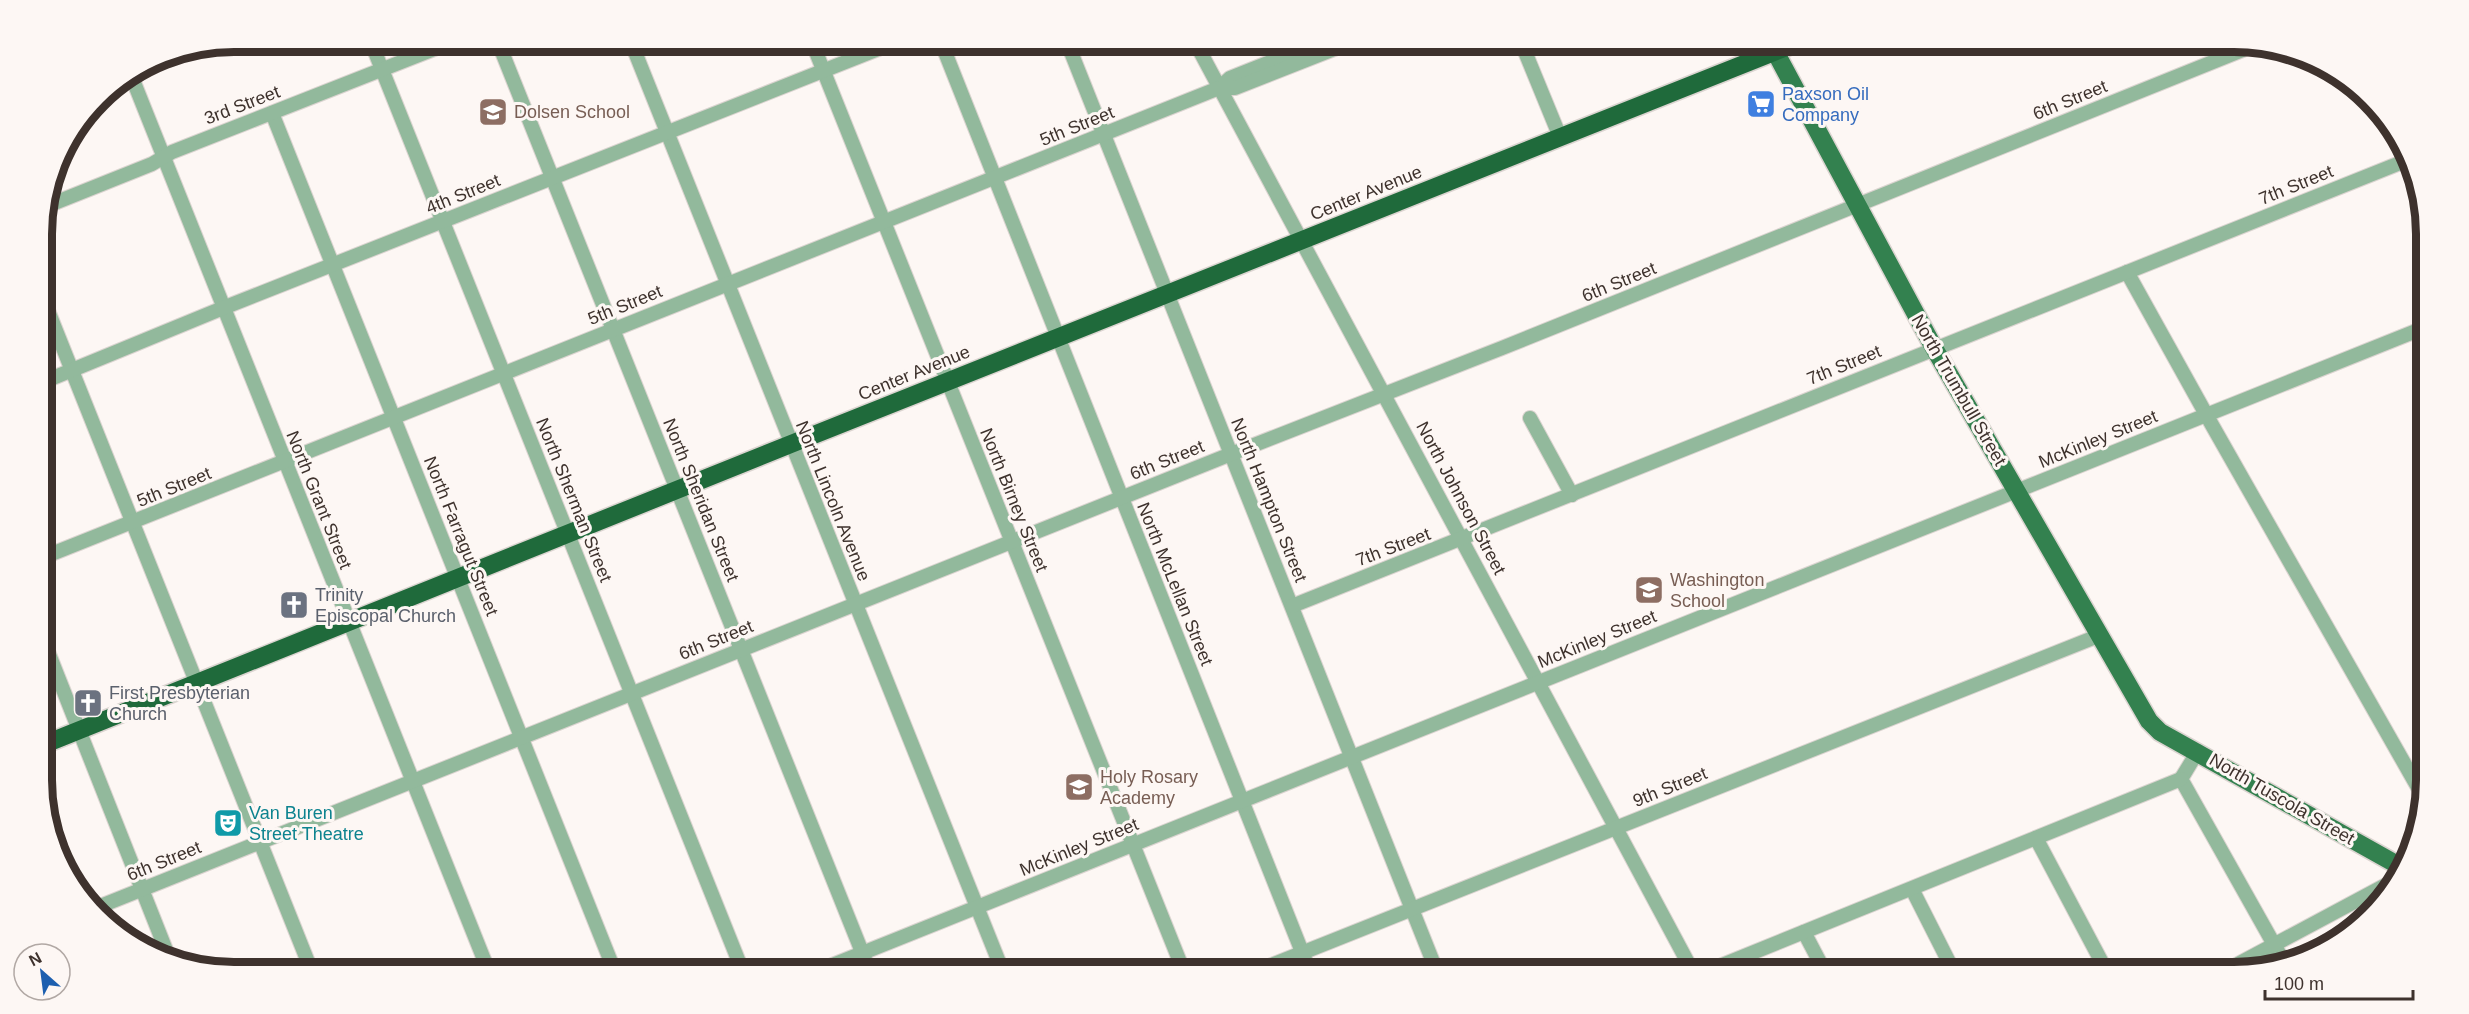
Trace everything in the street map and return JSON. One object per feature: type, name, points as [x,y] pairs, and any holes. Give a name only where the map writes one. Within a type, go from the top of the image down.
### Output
[{"type":"highway","name":"Center Avenue","points":[[52,741],[349,624],[791,444],[1304,241],[1761,52]]},
{"type":"main road","name":"North Trumbull Street","points":[[1776,52],[1934,348],[2098,636],[2141,708],[2160,732]]},
{"type":"main road","name":"North Tuscola Street","points":[[2160,732],[2198,751],[2396,864]]},
{"type":"street","name":"5th Street","points":[[52,554],[1104,135],[1219,88],[1230,78],[1294,52]]},
{"type":"street","name":"5th Street","points":[[1219,88],[1235,88],[1323,52]]},
{"type":"street","points":[[1525,52],[1560,137]]},
{"type":"street","name":"6th Street","points":[[103,905],[1011,541],[1385,395],[2237,52]]},
{"type":"street","name":"North Sherman Street","points":[[376,53],[739,962]]},
{"type":"street","name":"3rd Street","points":[[56,202],[163,158],[172,152],[423,53]]},
{"type":"street","name":"North Sheridan Street","points":[[502,53],[866,962]]},
{"type":"street","name":"North Lincoln Avenue","points":[[635,53],[999,962]]},
{"type":"street","name":"North Birney Street","points":[[817,53],[1180,962]]},
{"type":"street","name":"4th Street","points":[[53,378],[223,308],[869,53]]},
{"type":"street","name":"North McLellan Street","points":[[945,53],[1306,961]]},
{"type":"street","name":"North Hampton Street","points":[[1071,53],[1433,961]]},
{"type":"street","name":"North Johnson Street","points":[[1200,53],[1304,241],[1687,961]]},
{"type":"street","name":"North Grant Street","points":[[133,84],[485,962]]},
{"type":"street","name":"North Farragut Street","points":[[272,112],[611,962]]},
{"type":"street","name":"7th Street","points":[[1292,606],[2401,162]]},
{"type":"street","points":[[2127,272],[2416,784]]},
{"type":"street","points":[[53,322],[308,962]]},
{"type":"street","name":"McKinley Street","points":[[840,962],[2416,331]]},
{"type":"street","points":[[1530,418],[1572,495]]},
{"type":"street","name":"9th Street","points":[[1281,961],[2098,636]]},
{"type":"street","points":[[52,663],[165,948]]},
{"type":"street","points":[[1732,961],[2181,779],[2198,751]]},
{"type":"street","points":[[2181,779],[2280,955]]},
{"type":"street","points":[[2036,838],[2101,961]]},
{"type":"street","points":[[2244,961],[2381,888]]},
{"type":"street","points":[[1912,889],[1949,961]]},
{"type":"street","points":[[1804,932],[1820,961]]},
{"type":"place","name":"Paxson Oil Company","points":[[1761,104]]},
{"type":"place","name":"Dolsen School","points":[[493,112]]},
{"type":"place","name":"Washington School","points":[[1649,590]]},
{"type":"place","name":"Trinity Episcopal Church","points":[[294,605]]},
{"type":"place","name":"First Presbyterian Church","points":[[88,703]]},
{"type":"place","name":"Holy Rosary Academy","points":[[1079,787]]},
{"type":"place","name":"Van Buren Street Theatre","points":[[228,823]]}]
